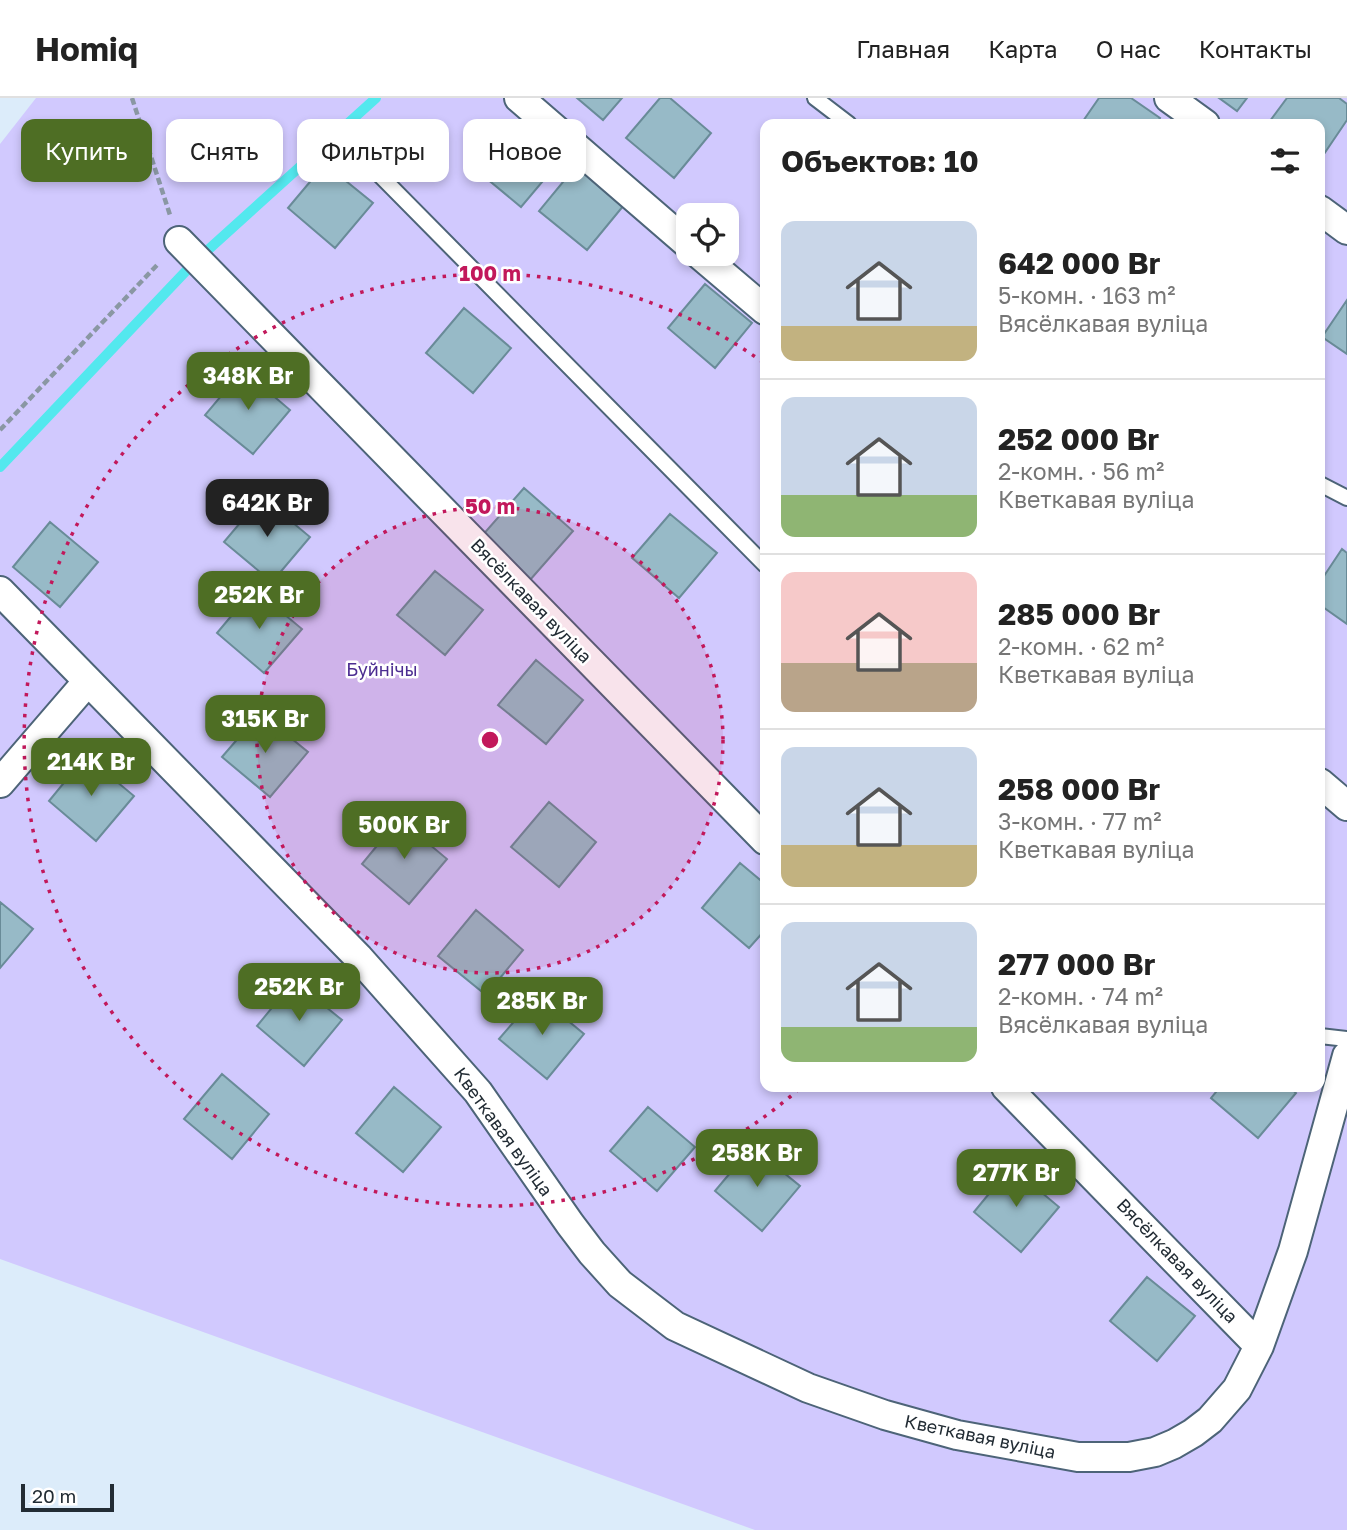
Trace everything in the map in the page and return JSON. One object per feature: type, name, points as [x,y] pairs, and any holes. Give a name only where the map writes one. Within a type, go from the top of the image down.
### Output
[{"type":"street","points":[[519,98],[676,234]]},
{"type":"street","points":[[1169,98],[1198,119]]},
{"type":"street","points":[[1325,214],[1347,230]]},
{"type":"street","name":"Вясёлкавая вуліца","points":[[179,241],[760,835]]},
{"type":"street","points":[[713,266],[760,306]]},
{"type":"street","name":"Кветкавая вуліца","points":[[0,591],[359,958],[478,1092],[592,1253],[620,1283],[675,1326],[808,1388],[885,1415],[994,1443],[1078,1457],[1129,1457],[1155,1452],[1174,1444],[1210,1420],[1237,1389],[1259,1346],[1293,1251],[1347,1056]]},
{"type":"street","points":[[0,783],[88,681]]},
{"type":"street","points":[[1325,787],[1347,806]]},
{"type":"street","name":"Вясёлкавая вуліца","points":[[1011,1092],[1259,1346]]},
{"type":"lane","points":[[815,98],[842,119]]},
{"type":"lane","points":[[387,182],[760,560]]},
{"type":"lane","points":[[1325,487],[1347,498]]},
{"type":"lane","points":[[1325,1037],[1347,1039]]},
{"type":"path","points":[[0,430],[179,241],[132,98]]},
{"type":"green space","name":"Буйнічы","points":[[36,98],[1347,98],[1347,1530],[755,1530],[0,1259],[0,144]]},
{"type":"building","points":[[577,98],[622,98],[603,120]]},
{"type":"building","points":[[660,98],[670,98],[711,133],[674,178],[626,138]]},
{"type":"building","points":[[1099,98],[1131,98],[1160,118],[1159,119],[1084,119]]},
{"type":"building","points":[[1219,98],[1247,98],[1237,111]]},
{"type":"building","points":[[1287,98],[1339,98],[1347,104],[1347,120],[1325,153],[1325,119],[1271,119]]},
{"type":"building","points":[[586,173],[624,205],[587,250],[539,211],[563,182],[586,182]]},
{"type":"building","points":[[310,182],[347,182],[373,203],[335,248],[288,208]]},
{"type":"building","points":[[491,182],[542,182],[521,207]]},
{"type":"building","points":[[705,284],[752,323],[715,368],[668,328]]},
{"type":"building","points":[[1347,300],[1347,354],[1325,339],[1325,333]]},
{"type":"building","points":[[464,308],[511,348],[473,393],[426,353]]},
{"type":"building","points":[[243,370],[290,410],[253,454],[205,415]]},
{"type":"building","points":[[524,488],[573,531],[530,580],[481,537]]},
{"type":"building","points":[[262,497],[310,537],[272,582],[224,542]]},
{"type":"building","points":[[670,514],[717,553],[679,598],[632,558]]},
{"type":"building","points":[[50,522],[98,562],[60,607],[13,567]]},
{"type":"building","points":[[1342,549],[1347,553],[1347,624],[1325,609],[1325,574]]},
{"type":"building","points":[[435,571],[483,610],[445,655],[397,615]]},
{"type":"building","points":[[254,589],[302,629],[264,673],[217,633]]},
{"type":"building","points":[[536,660],[583,700],[546,744],[498,705]]},
{"type":"building","points":[[260,713],[308,752],[270,797],[222,757]]},
{"type":"building","points":[[86,756],[134,796],[96,841],[49,801]]},
{"type":"building","points":[[549,802],[596,842],[559,887],[511,847]]},
{"type":"building","points":[[399,819],[447,859],[409,904],[362,864]]},
{"type":"building","points":[[740,863],[760,880],[760,936],[749,948],[702,908]]},
{"type":"building","points":[[0,902],[33,929],[0,968]]},
{"type":"building","points":[[476,910],[523,950],[486,995],[438,956]]},
{"type":"building","points":[[294,981],[342,1020],[304,1066],[257,1026]]},
{"type":"building","points":[[537,995],[584,1034],[547,1079],[499,1039]]},
{"type":"building","points":[[222,1074],[269,1114],[232,1159],[184,1119]]},
{"type":"building","points":[[394,1087],[441,1127],[403,1172],[356,1133]]},
{"type":"building","points":[[1216,1092],[1296,1093],[1258,1138],[1211,1098]]},
{"type":"building","points":[[648,1107],[695,1147],[657,1191],[610,1151]]},
{"type":"building","points":[[752,1147],[800,1186],[762,1231],[715,1191]]},
{"type":"building","points":[[1011,1167],[1059,1207],[1021,1252],[974,1212]]},
{"type":"building","points":[[1147,1277],[1195,1316],[1157,1361],[1110,1321]]},
{"type":"waterway","points":[[209,249],[376,98]]},
{"type":"waterway","points":[[0,467],[186,271]]}]
